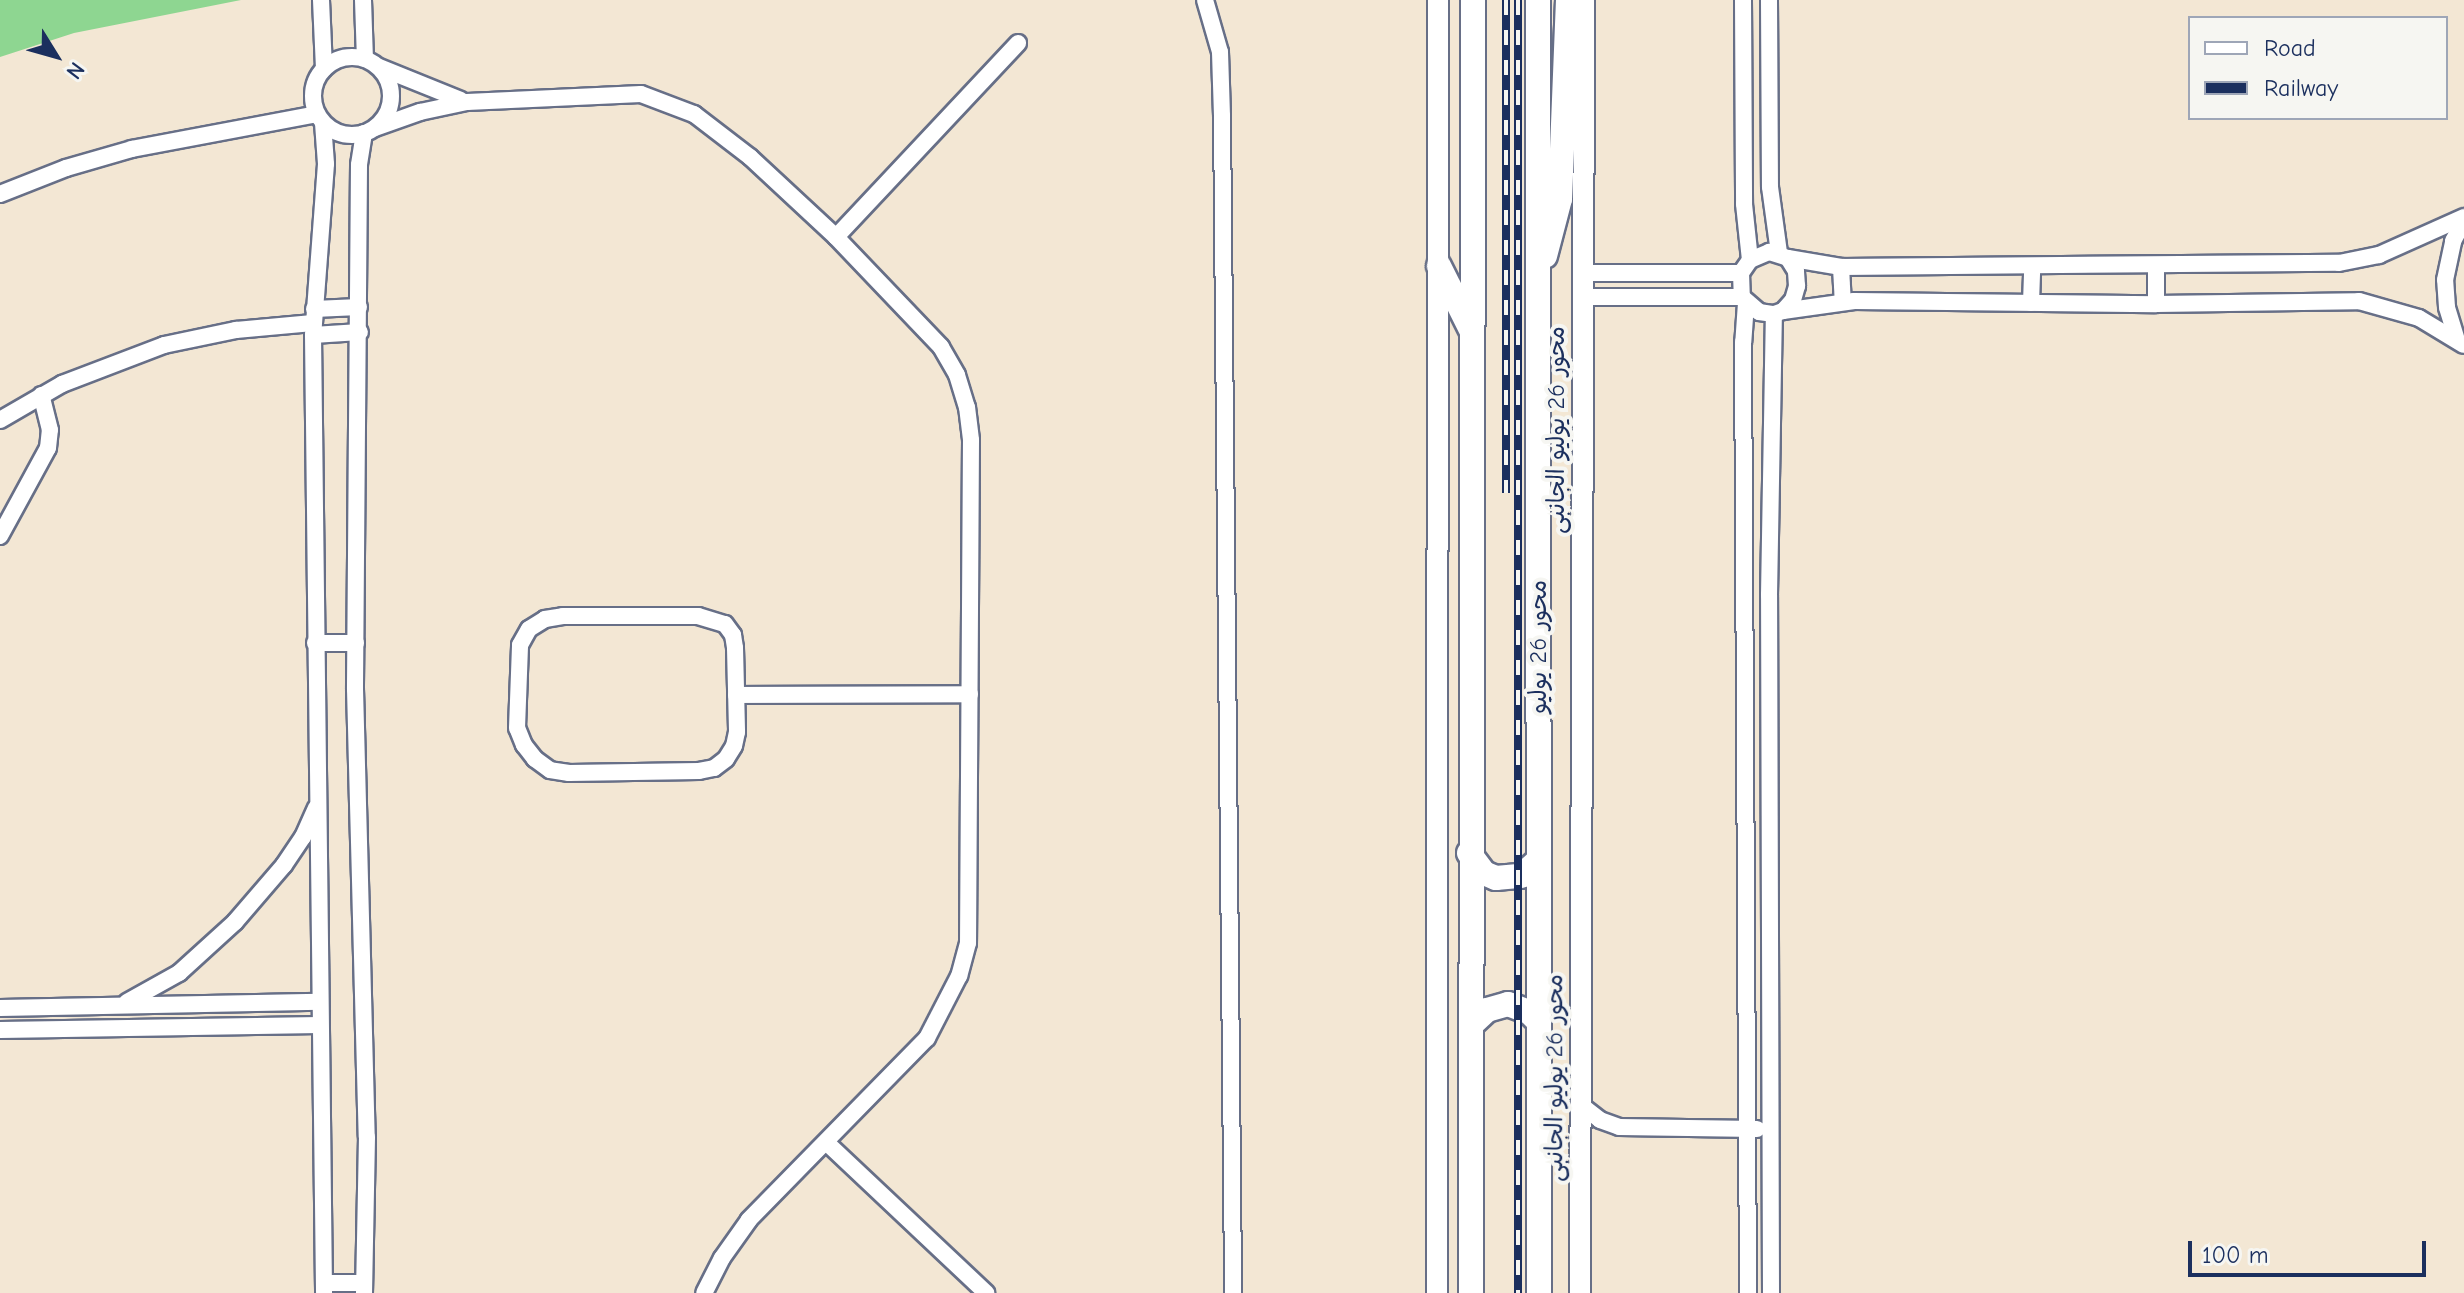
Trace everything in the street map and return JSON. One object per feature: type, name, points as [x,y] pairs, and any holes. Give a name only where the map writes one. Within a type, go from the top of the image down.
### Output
[{"type":"highway","points":[[1471,1293],[1469,853],[1473,0]]},
{"type":"highway","name":"محور 26 يوليو","points":[[1538,0],[1539,1293]]},
{"type":"highway","points":[[1539,273],[1554,230],[1560,199],[1568,0]]},
{"type":"highway","points":[[1439,266],[1473,334]]},
{"type":"highway","points":[[1469,853],[1484,873],[1496,878],[1521,876],[1539,860]]},
{"type":"highway","points":[[1471,1025],[1487,1010],[1508,1004],[1519,1007],[1537,1020]]},
{"type":"main road","points":[[1437,1293],[1438,0]]},
{"type":"main road","name":"محور 26 يوليو الجانبى","points":[[1580,1293],[1584,0]]},
{"type":"street","points":[[321,0],[324,69],[313,91],[326,164],[313,322],[324,1288],[364,1288],[366,1106],[356,643],[359,165],[370,130],[385,117],[390,90],[371,63],[363,0]]},
{"type":"street","points":[[1205,0],[1220,52],[1222,116],[1233,1293]]},
{"type":"street","points":[[1743,0],[1746,266],[1743,342],[1744,595],[1749,870],[1748,1293]]},
{"type":"street","points":[[1769,0],[1770,187],[1784,256],[1796,271],[1797,286],[1793,300],[1779,313],[1769,595],[1771,1293]]},
{"type":"street","points":[[836,237],[1018,43]]},
{"type":"street","points":[[324,69],[343,58],[371,63],[467,102]]},
{"type":"street","points":[[0,194],[66,168],[132,149],[320,119],[342,134],[370,130],[420,112],[467,102],[641,94],[694,114],[750,157],[836,237],[941,347],[957,375],[967,407],[971,440],[968,943],[959,976],[927,1038],[749,1220],[722,1258],[704,1293]]},
{"type":"street","points":[[1584,273],[1746,266],[1758,254],[1841,267],[2156,267],[2339,263],[2379,255],[2464,219]]},
{"type":"street","points":[[2460,341],[2447,307],[2445,280],[2453,241],[2464,219]]},
{"type":"street","points":[[1841,267],[1843,302]]},
{"type":"street","points":[[2031,303],[2032,267]]},
{"type":"street","points":[[2156,267],[2156,304]]},
{"type":"street","points":[[1583,297],[1744,300],[1759,312],[1779,313],[1843,302],[2156,304],[2359,301],[2419,318],[2460,341]]},
{"type":"street","points":[[0,420],[41,395],[95,369],[164,345],[236,330],[313,322],[359,307]]},
{"type":"street","points":[[313,322],[360,332]]},
{"type":"street","points":[[0,536],[48,448],[50,430],[41,395]]},
{"type":"street","points":[[1744,595],[1769,595]]},
{"type":"street","points":[[563,616],[712,618],[725,624],[733,635],[736,695],[734,746],[726,759],[714,768],[670,771],[550,770],[524,745],[517,728],[520,645],[537,624],[563,616]]},
{"type":"street","points":[[315,643],[356,643]]},
{"type":"street","points":[[736,695],[970,694]]},
{"type":"street","points":[[120,1006],[179,973],[235,922],[284,865],[303,837],[318,803]]},
{"type":"street","points":[[1748,837],[1772,838]]},
{"type":"street","points":[[1749,870],[1772,871]]},
{"type":"street","points":[[0,1008],[320,1002]]},
{"type":"street","points":[[0,1030],[320,1025]]},
{"type":"street","points":[[1749,1093],[1771,1094]]},
{"type":"street","points":[[1581,1105],[1600,1120],[1619,1127],[1771,1128]]},
{"type":"street","points":[[827,1143],[986,1293]]},
{"type":"green space","points":[[0,0],[241,0],[74,33],[0,57]]},
{"type":"railway","points":[[1506,0],[1506,493]]},
{"type":"railway","points":[[1518,0],[1518,1293]]}]
